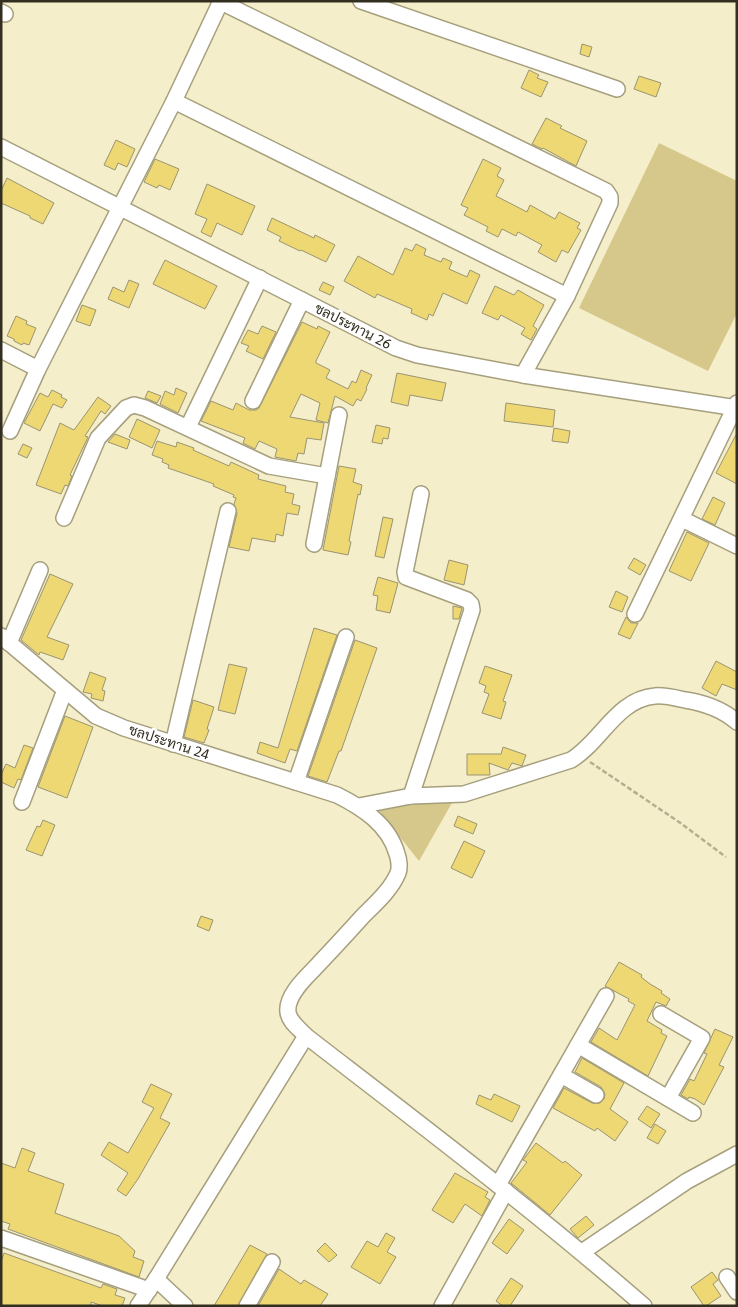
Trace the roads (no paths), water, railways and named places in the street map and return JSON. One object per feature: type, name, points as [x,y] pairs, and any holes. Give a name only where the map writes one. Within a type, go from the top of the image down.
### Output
[{"type":"street","points":[[361,1],[617,89]]},
{"type":"street","points":[[10,431],[38,369],[174,101],[221,2],[606,191],[610,197],[610,203],[567,296],[523,375]]},
{"type":"street","points":[[174,101],[567,296]]},
{"type":"street","name":"ชลประทาน 26","points":[[1,147],[383,342],[417,355],[523,375],[736,406]]},
{"type":"street","points":[[188,427],[260,278]]},
{"type":"street","points":[[253,401],[302,300]]},
{"type":"street","points":[[1,350],[38,369]]},
{"type":"street","points":[[64,518],[98,438],[126,408],[134,405],[188,427],[269,466],[327,476]]},
{"type":"street","points":[[635,614],[736,406]]},
{"type":"street","points":[[314,544],[339,416]]},
{"type":"street","points":[[411,796],[472,610],[467,600],[406,577],[405,572],[421,494]]},
{"type":"street","points":[[173,744],[228,511]]},
{"type":"street","points":[[682,518],[737,546]]},
{"type":"street","points":[[5,640],[40,570]]},
{"type":"street","points":[[296,782],[346,637]]},
{"type":"street","name":"ชลประทาน 24","points":[[5,640],[96,716],[124,728],[337,795],[359,806],[381,825],[394,842],[399,871],[387,892],[302,981],[291,998],[288,1012],[292,1021],[306,1036],[582,1252],[644,1306]]},
{"type":"street","points":[[22,802],[65,690]]},
{"type":"street","points":[[359,806],[411,796],[464,794],[571,760],[597,739],[619,712],[643,698],[657,696],[708,704],[737,722]]},
{"type":"street","points":[[442,1306],[561,1075],[606,996]]},
{"type":"street","points":[[661,1014],[702,1038],[668,1098]]},
{"type":"street","points":[[138,1306],[153,1285],[306,1036]]},
{"type":"street","points":[[578,1045],[693,1113]]},
{"type":"street","points":[[561,1075],[596,1096]]},
{"type":"street","points":[[582,1252],[687,1181],[737,1154]]},
{"type":"street","points":[[1,1238],[153,1285],[185,1306]]},
{"type":"street","points":[[247,1306],[272,1262]]},
{"type":"street","points":[[727,1277],[737,1292]]}]
